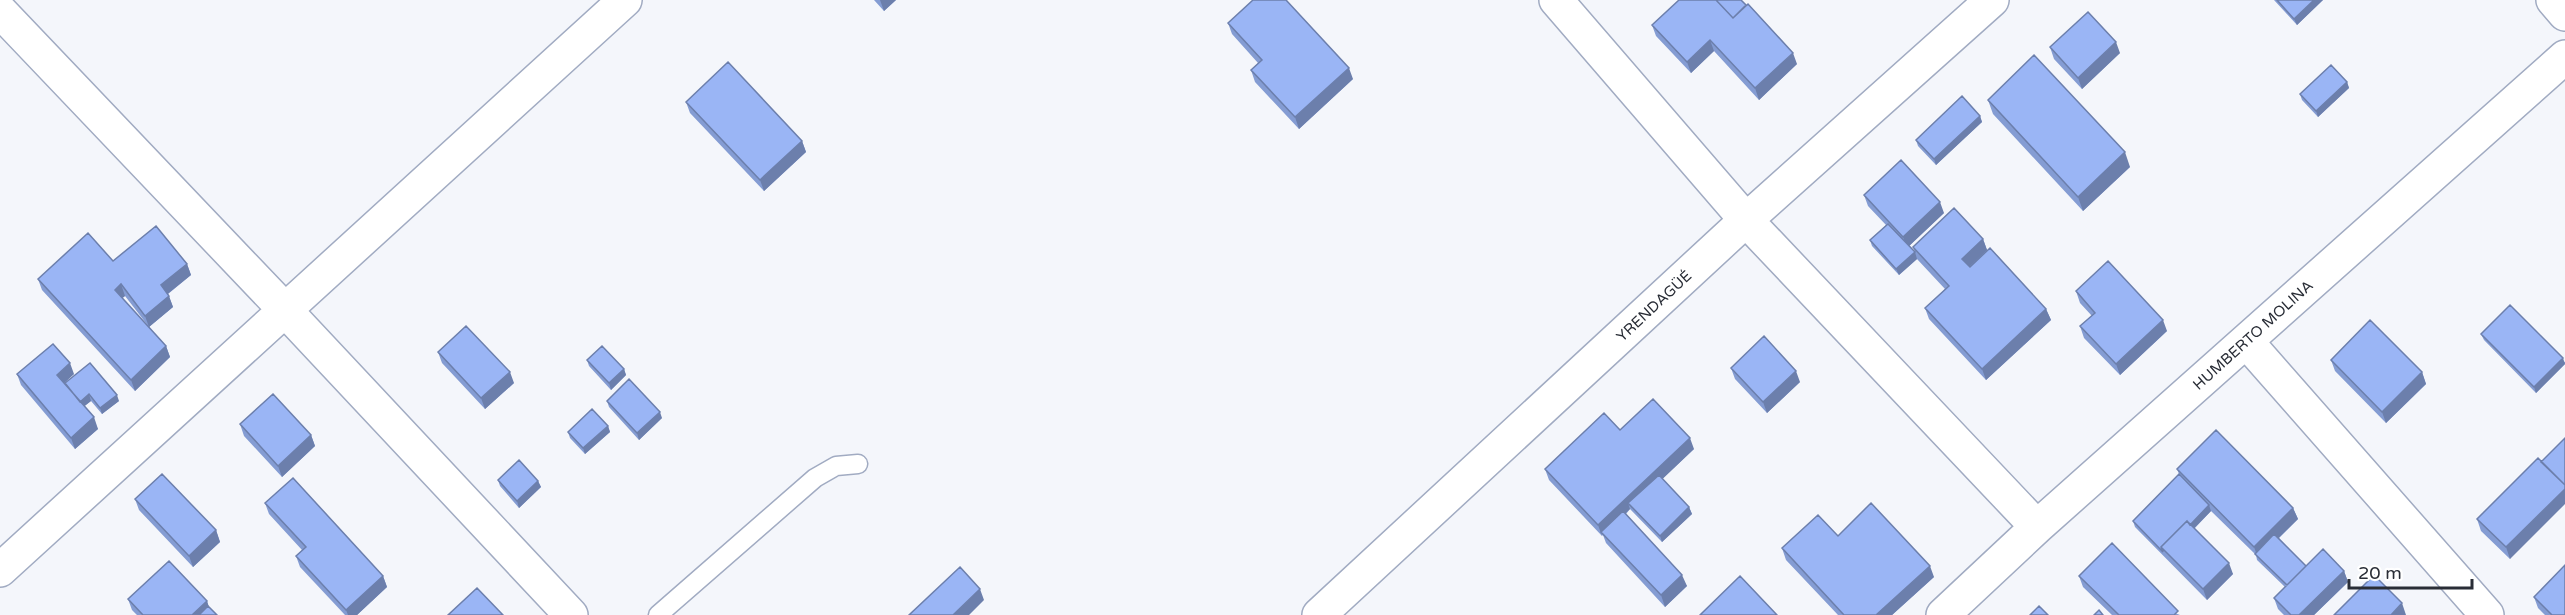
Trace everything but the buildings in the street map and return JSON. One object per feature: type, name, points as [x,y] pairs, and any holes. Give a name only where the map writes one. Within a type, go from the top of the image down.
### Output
[{"type":"street","points":[[0,570],[625,0]]},
{"type":"street","points":[[1556,0],[1746,220],[2037,527]]},
{"type":"street","name":"YRENDAGÜÉ","points":[[1319,615],[1746,220],[1992,0]]},
{"type":"street","points":[[2553,0],[2565,14]]},
{"type":"street","points":[[0,11],[571,615]]},
{"type":"street","name":"HUMBERTO MOLINA","points":[[1943,615],[2037,527],[2565,57]]},
{"type":"street","points":[[2246,341],[2487,615]]},
{"type":"lane","points":[[658,615],[815,478],[836,466],[858,464]]}]
